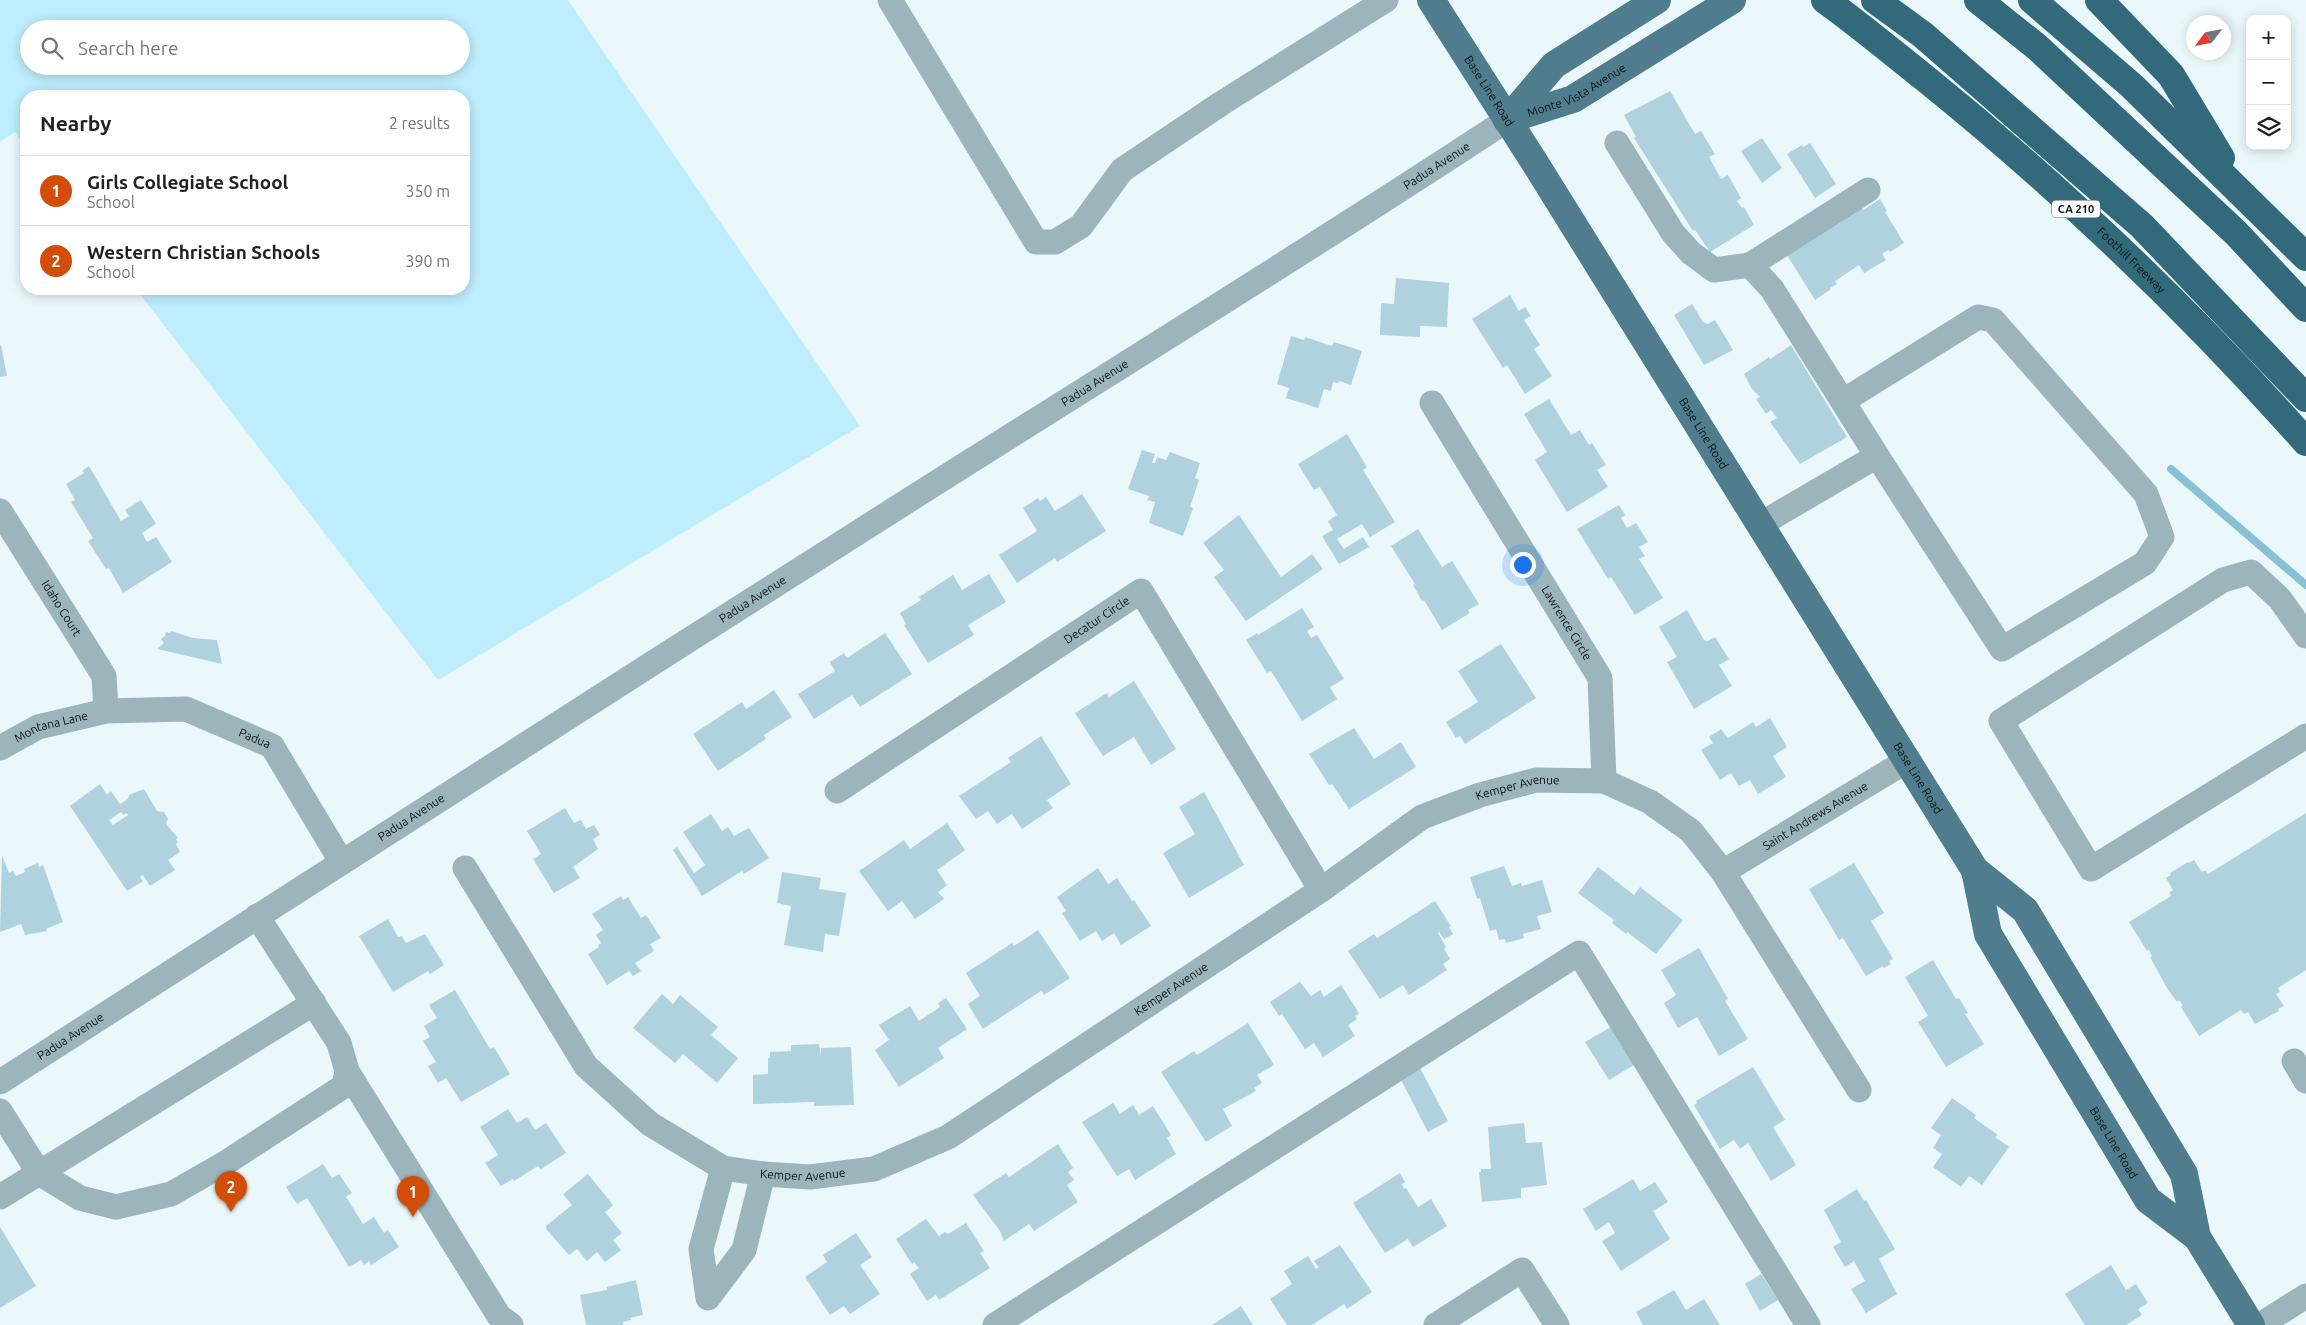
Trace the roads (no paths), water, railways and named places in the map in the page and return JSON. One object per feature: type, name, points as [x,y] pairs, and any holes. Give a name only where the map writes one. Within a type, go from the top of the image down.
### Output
[{"type":"highway","name":"Foothill Freeway","points":[[1825,0],[1995,135],[2086,218],[2255,384],[2306,442]]},
{"type":"highway","points":[[1875,0],[1923,35],[2142,226],[2306,398]]},
{"type":"highway","points":[[1978,0],[2037,47],[2236,233],[2306,308]]},
{"type":"highway","points":[[2032,0],[2132,86],[2306,257]]},
{"type":"highway","points":[[2100,0],[2171,75],[2239,190]]},
{"type":"main road","name":"Base Line Road","points":[[1431,0],[1761,524],[1975,870],[1988,934],[2148,1200],[2197,1236]]},
{"type":"main road","name":"Monte Vista Avenue","points":[[1507,120],[1573,99],[1732,0]]},
{"type":"main road","name":"Monte Vista Avenue","points":[[1507,120],[1554,65],[1654,2]]},
{"type":"main road","name":"Base Line Road","points":[[1975,870],[2025,910],[2184,1174],[2197,1236],[2251,1325]]},
{"type":"street","points":[[890,0],[1036,242],[1055,242],[1081,226],[1122,170],[1222,103],[1386,0]]},
{"type":"street","name":"Padua Avenue","points":[[0,1082],[341,861],[842,542],[1351,222],[1507,120]]},
{"type":"street","points":[[1617,143],[1673,233],[1692,253],[1714,270],[1750,265],[1868,190]]},
{"type":"street","points":[[1750,265],[1772,289],[1876,456],[2002,649],[2145,563],[2162,537],[2146,494],[1993,320],[1978,317],[1843,401]]},
{"type":"street","name":"Lawrence Circle","points":[[1432,403],[1600,678],[1604,780]]},
{"type":"street","points":[[1761,524],[1876,456]]},
{"type":"street","name":"Idaho Court","points":[[0,511],[104,676],[106,711]]},
{"type":"street","points":[[2306,636],[2280,599],[2251,572],[2223,580],[2000,721],[2091,869],[2306,736]]},
{"type":"street","name":"Decatur Circle","points":[[837,791],[1141,591],[1321,890]]},
{"type":"street","name":"Padua","points":[[106,711],[186,709],[272,746],[341,861]]},
{"type":"street","name":"Montana Lane","points":[[0,748],[38,727],[106,711]]},
{"type":"street","name":"Saint Andrews Avenue","points":[[1723,872],[1908,760]]},
{"type":"street","name":"Kemper Avenue","points":[[465,868],[586,1066],[650,1124],[723,1168],[764,1174],[810,1177],[874,1169],[948,1137],[1321,890],[1422,817],[1472,798],[1536,780],[1604,780],[1650,802],[1691,832],[1723,872],[1859,1090]]},
{"type":"street","points":[[257,916],[339,1043],[347,1071],[499,1322]]},
{"type":"street","points":[[995,1325],[1579,953],[1808,1325]]},
{"type":"street","points":[[0,1198],[314,1003]]},
{"type":"street","points":[[0,1111],[39,1174],[80,1198],[116,1208],[171,1194],[227,1162],[344,1086],[347,1071]]},
{"type":"street","points":[[723,1168],[701,1249],[708,1298],[744,1250],[764,1174]]},
{"type":"street","points":[[1436,1325],[1522,1270],[1557,1325]]},
{"type":"street","points":[[2260,1325],[2306,1296]]},
{"type":"waterway","points":[[2171,469],[2306,585]]},
{"type":"place","name":"Western Christian Schools","points":[[231,1212]]},
{"type":"place","name":"Girls Collegiate School","points":[[413,1217]]}]
